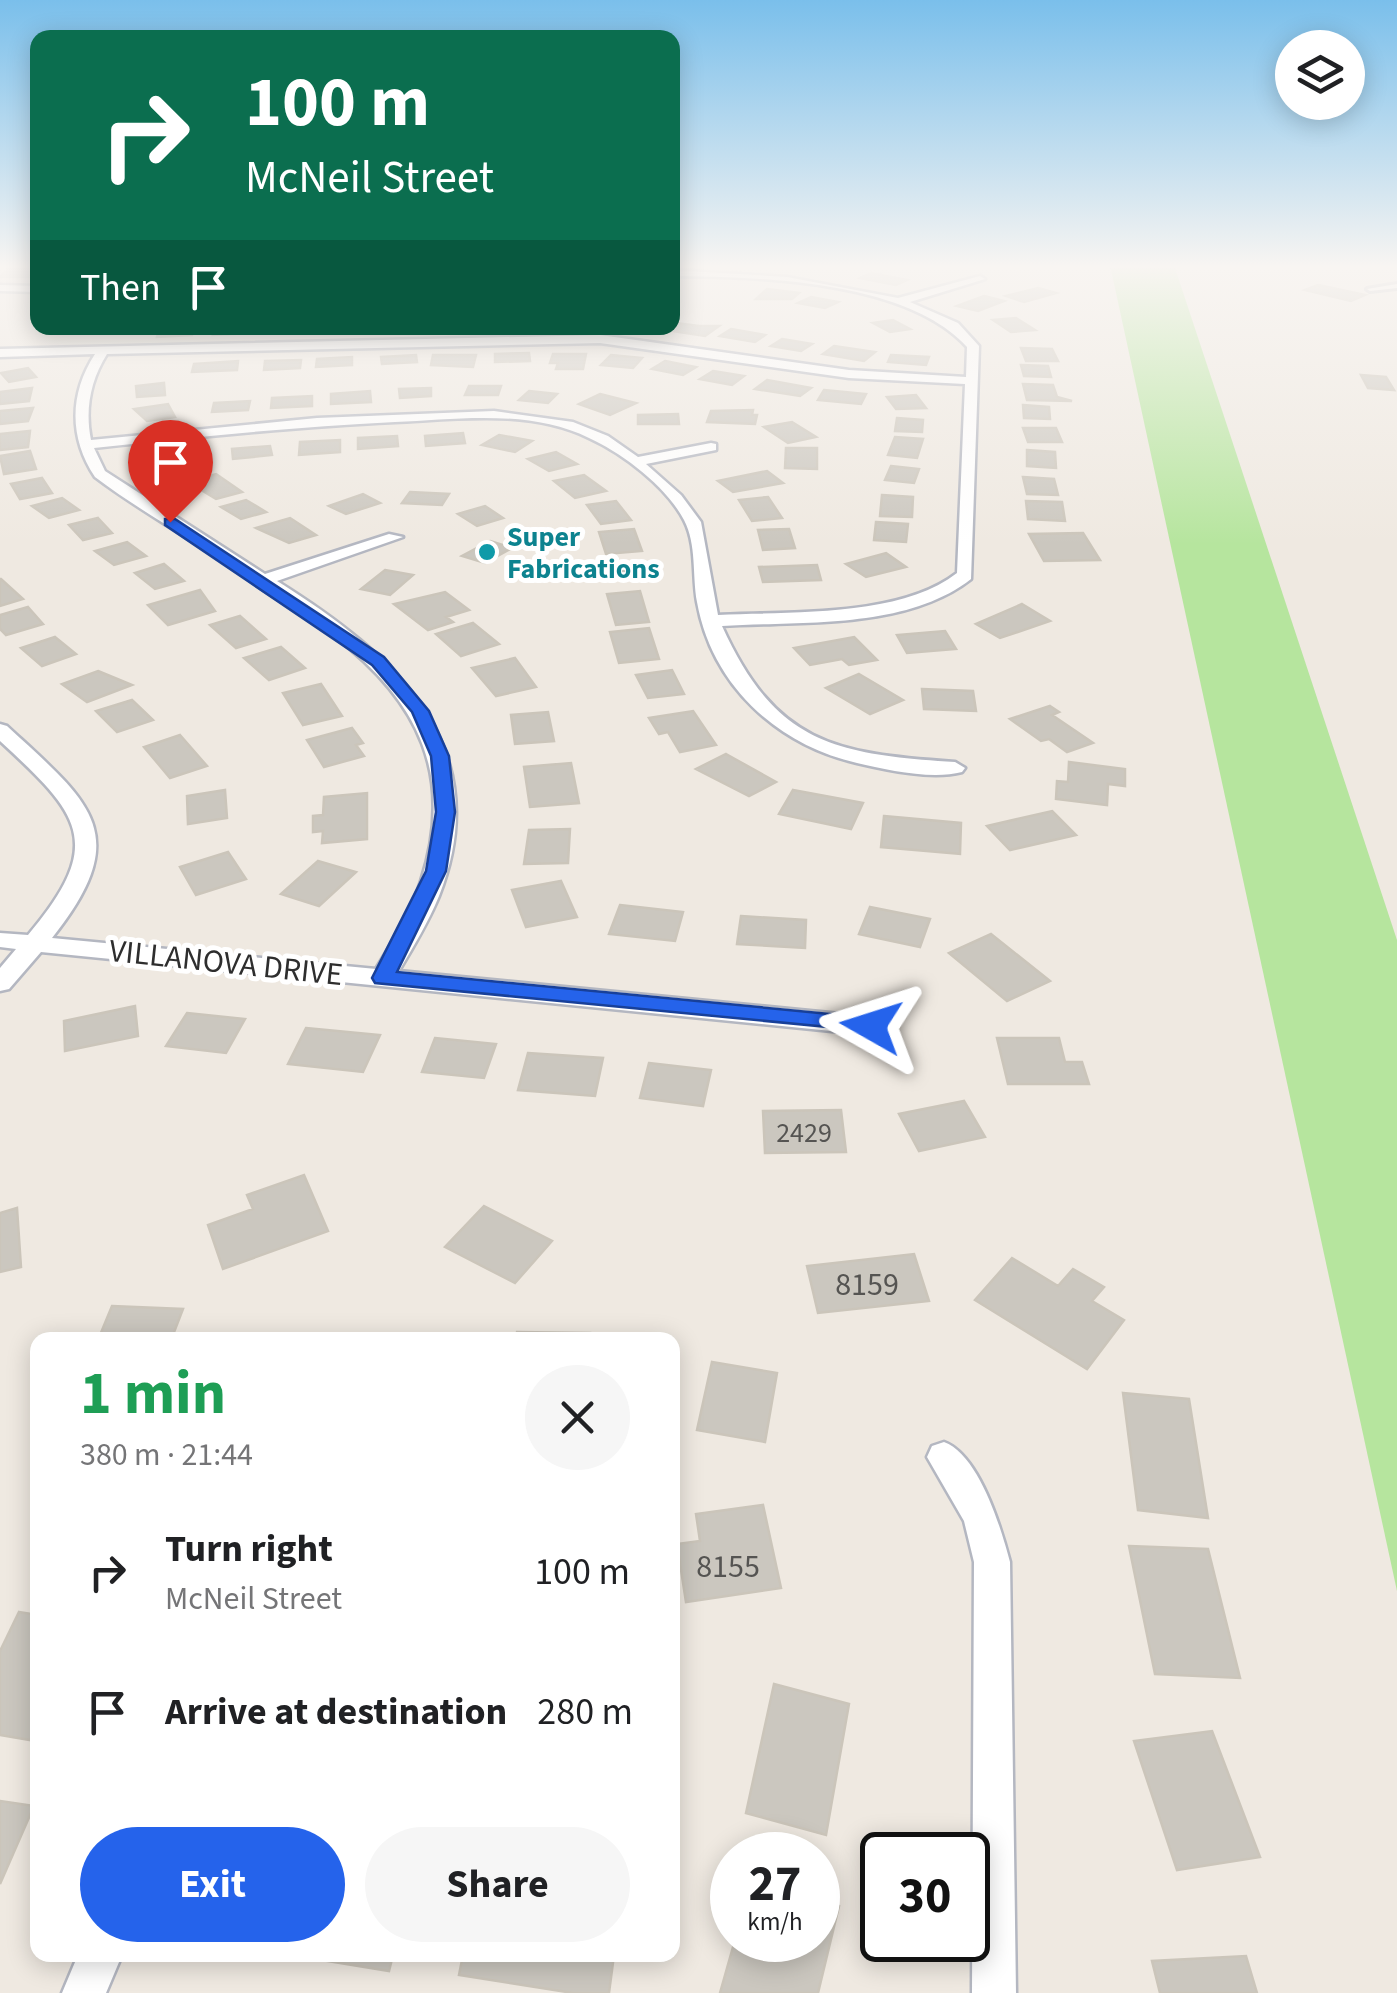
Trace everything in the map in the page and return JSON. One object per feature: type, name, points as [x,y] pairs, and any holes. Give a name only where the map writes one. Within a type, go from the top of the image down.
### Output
[{"type":"street","points":[[99,358],[83,384],[85,445],[90,463],[110,483],[378,661],[420,711],[440,756],[446,812],[436,871],[383,978]]},
{"type":"street","points":[[735,358],[849,374],[972,381]]},
{"type":"street","points":[[711,620],[902,605],[941,595],[958,585],[965,575],[973,358]]},
{"type":"street","points":[[85,445],[304,422],[473,414],[574,427],[599,437],[632,462],[692,520],[711,620],[737,672],[789,734],[852,758],[955,768]]},
{"type":"street","points":[[632,462],[711,447]]},
{"type":"street","points":[[260,581],[396,538]]},
{"type":"street","points":[[0,730],[68,796],[82,814],[89,836],[85,867],[72,892],[0,983]]},
{"type":"street","name":"VILLANOVA DRIVE","points":[[0,940],[871,1026]]},
{"type":"street","points":[[944,1457],[980,1516],[992,1562],[994,1993]]},
{"type":"street","points":[[84,1993],[97,1962]]},
{"type":"green space","points":[[1130,358],[1205,358],[1397,940],[1397,1591]]},
{"type":"building","points":[[352,358],[352,365],[316,367],[317,359]]},
{"type":"building","points":[[381,358],[416,358],[417,362],[382,364]]},
{"type":"building","points":[[432,358],[475,358],[473,367],[431,365]]},
{"type":"building","points":[[495,358],[530,361],[495,362]]},
{"type":"building","points":[[552,358],[585,358],[583,369],[556,369],[558,363],[550,363]]},
{"type":"building","points":[[608,358],[642,358],[633,368],[601,365]]},
{"type":"building","points":[[890,358],[929,358],[926,365],[888,362]]},
{"type":"building","points":[[1025,358],[1058,361],[1026,361]]},
{"type":"building","points":[[301,360],[300,368],[264,370],[265,361]]},
{"type":"building","points":[[238,361],[237,370],[192,372],[194,364]]},
{"type":"building","points":[[665,361],[696,367],[683,375],[652,369]]},
{"type":"building","points":[[1021,365],[1048,366],[1051,377],[1024,376]]},
{"type":"building","points":[[28,368],[36,377],[9,382],[1,373]]},
{"type":"building","points":[[713,371],[744,376],[732,385],[700,379]]},
{"type":"building","points":[[1361,375],[1386,377],[1394,390],[1368,388]]},
{"type":"building","points":[[767,380],[811,388],[800,396],[755,389]]},
{"type":"building","points":[[164,383],[165,395],[137,397],[136,386]]},
{"type":"building","points":[[1023,384],[1053,385],[1057,397],[1072,401],[1027,400]]},
{"type":"building","points":[[469,386],[501,386],[498,395],[465,395]]},
{"type":"building","points":[[32,388],[29,401],[0,404],[0,392]]},
{"type":"building","points":[[431,388],[431,396],[400,398],[399,389]]},
{"type":"building","points":[[824,390],[866,394],[861,404],[818,400]]},
{"type":"building","points":[[370,391],[371,402],[331,404],[331,394]]},
{"type":"building","points":[[529,391],[557,394],[548,403],[519,400]]},
{"type":"building","points":[[600,394],[636,403],[610,415],[579,404]]},
{"type":"building","points":[[916,395],[926,408],[896,409],[887,397]]},
{"type":"building","points":[[312,396],[312,406],[271,408],[272,398]]},
{"type":"building","points":[[250,401],[248,410],[212,412],[214,403]]},
{"type":"building","points":[[168,404],[175,417],[147,421],[134,409]]},
{"type":"building","points":[[1023,405],[1049,407],[1050,419],[1024,418]]},
{"type":"building","points":[[33,408],[28,421],[0,424],[0,411]]},
{"type":"building","points":[[753,410],[752,415],[757,415],[755,424],[707,422],[711,411]]},
{"type":"building","points":[[678,414],[679,424],[638,424],[638,415]]},
{"type":"building","points":[[897,418],[923,420],[922,432],[895,431]]},
{"type":"building","points":[[792,422],[816,437],[788,443],[764,427]]},
{"type":"building","points":[[1023,428],[1056,428],[1062,442],[1028,442]]},
{"type":"building","points":[[30,431],[28,447],[0,450],[0,434]]},
{"type":"building","points":[[463,433],[465,443],[426,446],[425,436]]},
{"type":"building","points":[[499,435],[532,441],[515,452],[482,445]]},
{"type":"building","points":[[397,436],[398,446],[358,449],[358,438]]},
{"type":"building","points":[[895,437],[923,439],[917,458],[888,455]]},
{"type":"building","points":[[340,440],[340,452],[299,455],[300,442]]},
{"type":"building","points":[[270,446],[272,455],[233,459],[232,449]]},
{"type":"building","points":[[786,448],[817,448],[817,469],[785,468]]},
{"type":"building","points":[[1027,450],[1055,452],[1056,468],[1027,466]]},
{"type":"building","points":[[30,451],[36,469],[4,474],[0,456]]},
{"type":"building","points":[[556,452],[577,464],[549,471],[528,459]]},
{"type":"building","points":[[195,454],[192,469],[161,471],[165,455]]},
{"type":"building","points":[[891,466],[919,469],[914,483],[885,480]]},
{"type":"building","points":[[767,471],[783,483],[733,492],[718,481]]},
{"type":"building","points":[[216,474],[242,492],[216,499],[188,482]]},
{"type":"building","points":[[584,475],[606,491],[575,498],[554,481]]},
{"type":"building","points":[[1023,477],[1054,479],[1058,495],[1027,494]]},
{"type":"building","points":[[42,478],[52,493],[20,499],[11,484]]},
{"type":"building","points":[[410,492],[449,494],[442,505],[402,503]]},
{"type":"building","points":[[363,494],[380,503],[346,514],[329,506]]},
{"type":"building","points":[[882,495],[913,497],[912,517],[880,516]]},
{"type":"building","points":[[768,497],[782,518],[752,521],[739,500]]},
{"type":"building","points":[[62,498],[79,510],[49,518],[32,506]]},
{"type":"building","points":[[246,500],[266,512],[241,519],[221,507]]},
{"type":"building","points":[[616,501],[631,520],[601,524],[587,505]]},
{"type":"building","points":[[1026,501],[1062,502],[1065,521],[1028,519]]},
{"type":"building","points":[[485,506],[503,518],[477,526],[458,514]]},
{"type":"building","points":[[98,518],[112,533],[83,540],[69,525]]},
{"type":"building","points":[[290,518],[316,535],[289,543],[256,528]]},
{"type":"building","points":[[876,522],[908,524],[906,542],[874,540]]},
{"type":"building","points":[[634,529],[642,551],[606,554],[599,532]]},
{"type":"building","points":[[789,529],[795,548],[763,550],[758,530]]},
{"type":"building","points":[[1083,533],[1100,560],[1044,561],[1029,534]]},
{"type":"building","name":"Super Fabrications","points":[[490,541],[512,548],[485,563],[462,556]]},
{"type":"building","points":[[127,542],[146,556],[114,565],[95,551]]},
{"type":"building","points":[[886,553],[906,567],[866,577],[846,564]]},
{"type":"building","points":[[608,562],[640,562],[640,579],[608,580]]},
{"type":"building","points":[[164,564],[184,581],[155,589],[135,573]]},
{"type":"building","points":[[817,565],[821,580],[763,582],[759,567]]},
{"type":"building","points":[[385,570],[413,575],[390,595],[361,589]]},
{"type":"building","points":[[1,579],[23,599],[0,606]]},
{"type":"building","points":[[200,590],[215,611],[168,625],[148,605]]},
{"type":"building","points":[[640,591],[649,622],[616,625],[607,594]]},
{"type":"building","points":[[445,592],[469,610],[446,617],[453,622],[428,630],[394,604]]},
{"type":"building","points":[[1022,604],[1050,621],[1000,638],[976,624]]},
{"type":"building","points":[[28,607],[43,624],[6,635],[0,629],[0,615]]},
{"type":"building","points":[[240,616],[266,639],[236,648],[210,625]]},
{"type":"building","points":[[473,623],[499,644],[461,656],[436,634]]},
{"type":"building","points":[[649,628],[659,659],[619,663],[610,632]]},
{"type":"building","points":[[945,631],[956,649],[907,653],[897,635]]},
{"type":"building","points":[[55,637],[76,654],[42,666],[21,648]]},
{"type":"building","points":[[854,637],[877,660],[849,665],[842,659],[810,665],[794,648]]},
{"type":"building","points":[[281,647],[305,668],[269,680],[244,658]]},
{"type":"building","points":[[515,658],[536,687],[496,696],[472,668]]},
{"type":"building","points":[[672,670],[684,694],[648,698],[636,675]]},
{"type":"building","points":[[98,671],[132,685],[87,702],[62,684]]},
{"type":"building","points":[[859,674],[903,700],[870,714],[826,688]]},
{"type":"building","points":[[321,684],[342,716],[303,725],[283,693]]},
{"type":"building","points":[[922,689],[973,691],[976,711],[924,709]]},
{"type":"building","points":[[132,700],[153,720],[117,732],[96,711]]},
{"type":"building","points":[[1050,706],[1059,712],[1052,715],[1093,743],[1067,752],[1049,739],[1041,741],[1010,719]]},
{"type":"building","points":[[693,711],[716,745],[680,752],[668,732],[659,734],[649,718]]},
{"type":"building","points":[[548,712],[554,741],[515,744],[511,715]]},
{"type":"building","points":[[352,728],[363,743],[356,745],[364,756],[324,767],[307,740]]},
{"type":"building","points":[[180,735],[207,766],[170,778],[144,747]]},
{"type":"building","points":[[726,754],[776,782],[749,796],[696,769]]},
{"type":"building","points":[[1069,762],[1125,769],[1125,786],[1108,784],[1107,805],[1056,799],[1057,781],[1068,782]]},
{"type":"building","points":[[571,763],[579,803],[530,807],[524,767]]},
{"type":"building","points":[[225,790],[227,818],[188,824],[187,796]]},
{"type":"building","points":[[793,790],[863,803],[851,829],[779,814]]},
{"type":"building","points":[[367,793],[367,839],[322,843],[323,831],[313,832],[313,816],[323,815],[324,797]]},
{"type":"building","points":[[1052,811],[1076,835],[1010,850],[987,826]]},
{"type":"building","points":[[884,816],[961,823],[960,854],[881,847]]},
{"type":"building","points":[[570,829],[568,863],[524,864],[529,830]]},
{"type":"building","points":[[228,852],[246,879],[196,895],[180,867]]},
{"type":"building","points":[[318,861],[356,872],[319,906],[281,894]]},
{"type":"building","points":[[561,881],[577,917],[526,927],[512,890]]},
{"type":"building","points":[[620,905],[683,912],[675,941],[609,934]]},
{"type":"building","points":[[870,907],[930,919],[920,947],[859,934]]},
{"type":"building","points":[[741,916],[806,920],[805,948],[737,944]]},
{"type":"building","points":[[991,934],[1050,981],[1007,1001],[949,953]]},
{"type":"building","points":[[135,1006],[138,1036],[65,1051],[64,1021]]},
{"type":"building","points":[[187,1013],[245,1019],[226,1053],[166,1046]]},
{"type":"building","points":[[306,1028],[380,1035],[363,1072],[288,1064]]},
{"type":"building","points":[[435,1038],[496,1044],[484,1078],[422,1072]]},
{"type":"building","points":[[997,1038],[1059,1038],[1065,1062],[1082,1062],[1089,1084],[1008,1084]]},
{"type":"building","points":[[528,1053],[603,1058],[595,1096],[518,1090]]},
{"type":"building","points":[[649,1063],[711,1070],[703,1106],[640,1098]]},
{"type":"building","points":[[964,1101],[985,1137],[919,1151],[899,1114]]},
{"type":"building","points":[[841,1110],[846,1152],[765,1153],[763,1111]]},
{"type":"building","points":[[304,1175],[328,1231],[223,1269],[208,1225],[253,1209],[247,1195]]},
{"type":"building","points":[[484,1206],[552,1241],[515,1283],[445,1247]]},
{"type":"building","points":[[17,1208],[21,1267],[0,1272],[0,1213]]},
{"type":"building","points":[[914,1254],[929,1301],[818,1313],[807,1266]]},
{"type":"building","points":[[1012,1258],[1058,1286],[1073,1269],[1104,1287],[1092,1301],[1124,1320],[1087,1369],[975,1300]]},
{"type":"building","points":[[112,1306],[183,1309],[174,1332],[101,1332]]},
{"type":"building","points":[[712,1362],[777,1373],[765,1442],[697,1430]]},
{"type":"building","points":[[1123,1393],[1189,1399],[1208,1518],[1138,1510]]},
{"type":"building","points":[[763,1505],[781,1588],[686,1602],[680,1544],[700,1541],[696,1514]]},
{"type":"building","points":[[1129,1546],[1208,1549],[1240,1678],[1155,1674]]},
{"type":"building","points":[[19,1612],[30,1614],[30,1740],[0,1735],[0,1651]]},
{"type":"building","points":[[774,1684],[849,1704],[827,1832],[746,1813]]},
{"type":"building","points":[[1212,1731],[1260,1857],[1177,1870],[1134,1741]]},
{"type":"building","points":[[0,1801],[30,1805],[30,1815],[0,1884]]},
{"type":"building","points":[[1246,1956],[1257,1993],[1160,1993],[1152,1961]]},
{"type":"building","points":[[334,1962],[391,1962],[389,1971]]},
{"type":"building","points":[[462,1962],[613,1962],[609,1993],[573,1993],[459,1975]]},
{"type":"building","points":[[729,1962],[825,1962],[818,1993],[720,1993]]},
{"type":"place","name":"Super Fabrications","points":[[487,552]]},
{"type":"route","points":[[170,522],[378,661],[398,680],[420,711],[440,756],[446,812],[436,871],[421,910],[383,978],[871,1026]]}]
